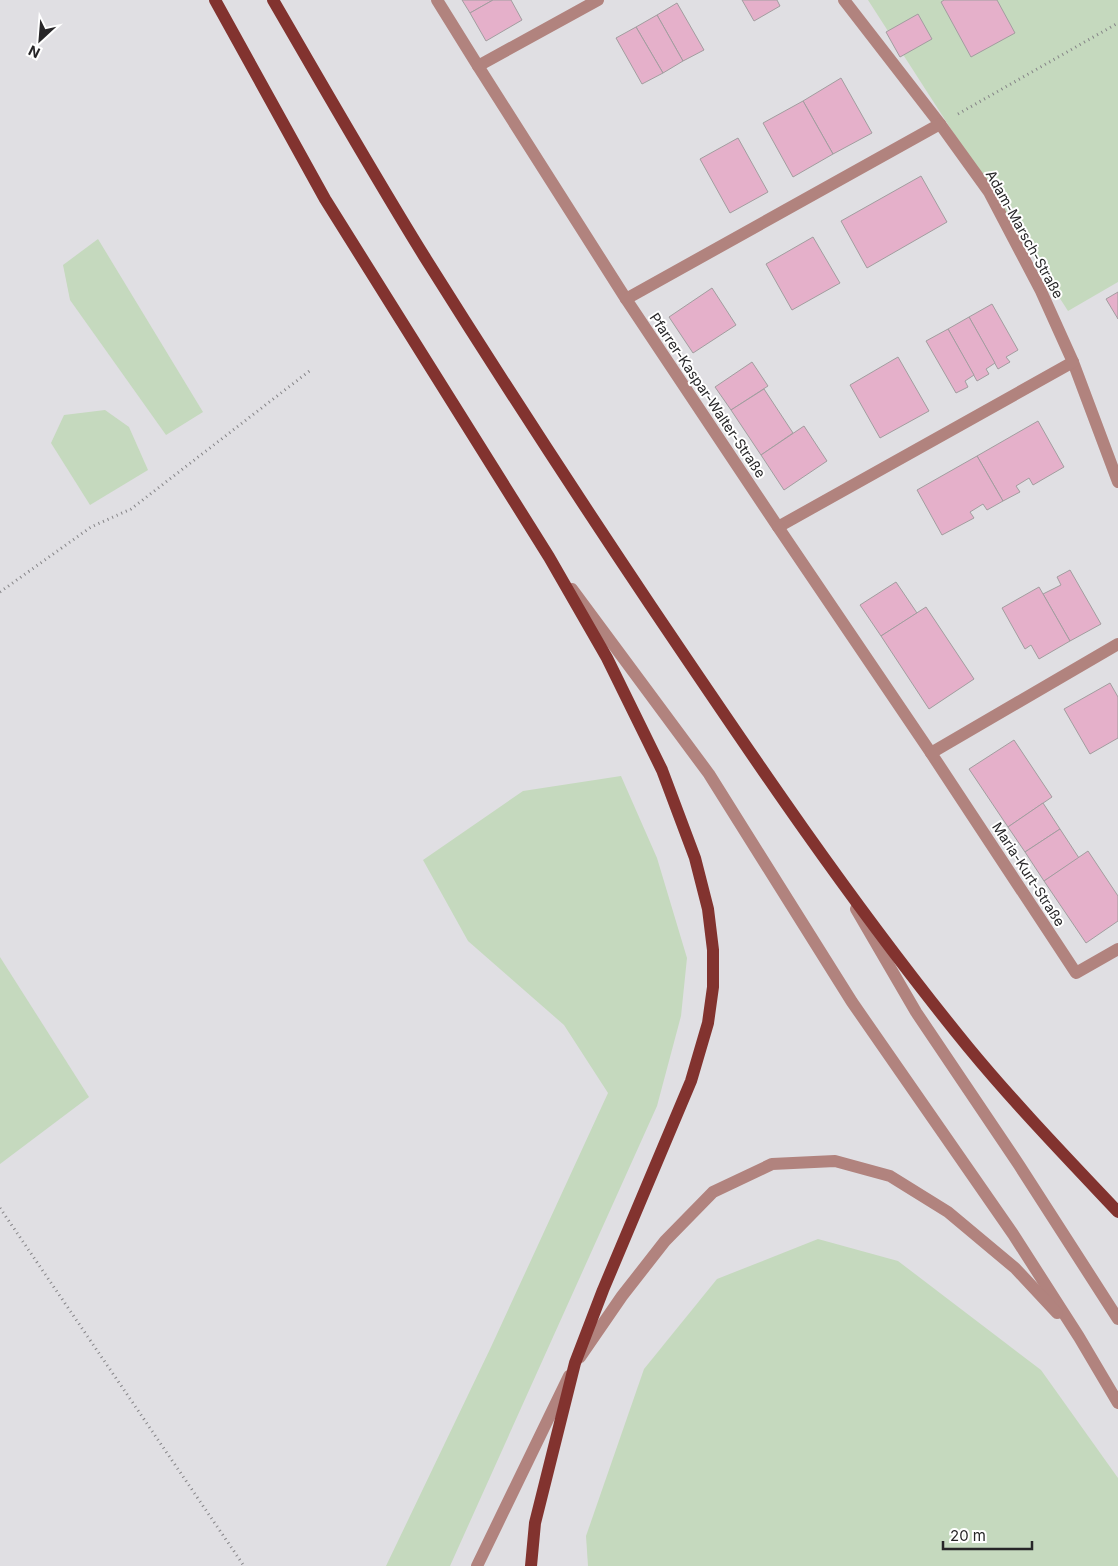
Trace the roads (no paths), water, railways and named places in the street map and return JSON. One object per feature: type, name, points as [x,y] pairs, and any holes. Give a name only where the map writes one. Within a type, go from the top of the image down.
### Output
[{"type":"main road","points":[[214,0],[325,199],[549,557],[607,658],[662,770],[695,858],[708,909],[714,950],[713,987],[708,1023],[692,1081],[575,1363],[537,1513],[531,1566]]},
{"type":"main road","points":[[273,0],[424,255],[584,506],[744,746],[836,874],[970,1050],[1026,1114],[1118,1212]]},
{"type":"street","name":"Pfarrer-Kaspar-Walter-Straße","points":[[436,0],[626,299],[778,527]]},
{"type":"street","points":[[478,66],[598,0]]},
{"type":"street","name":"Adam-Marsch-Straße","points":[[844,0],[940,124],[989,192],[1041,291],[1073,362],[1118,482]]},
{"type":"street","points":[[626,299],[940,124]]},
{"type":"street","points":[[778,527],[1073,362]]},
{"type":"street","name":"Maria-Kurt-Straße","points":[[778,527],[931,753],[1076,973],[1118,949]]},
{"type":"street","points":[[549,557],[709,774],[852,1002],[1013,1234],[1079,1337],[1118,1403]]},
{"type":"street","points":[[931,753],[1118,644]]},
{"type":"street","points":[[836,874],[916,1012],[1118,1319]]},
{"type":"street","points":[[477,1566],[575,1363],[622,1296],[665,1241],[713,1192],[772,1164],[835,1161],[890,1176],[948,1212],[1015,1268],[1079,1337]]}]
